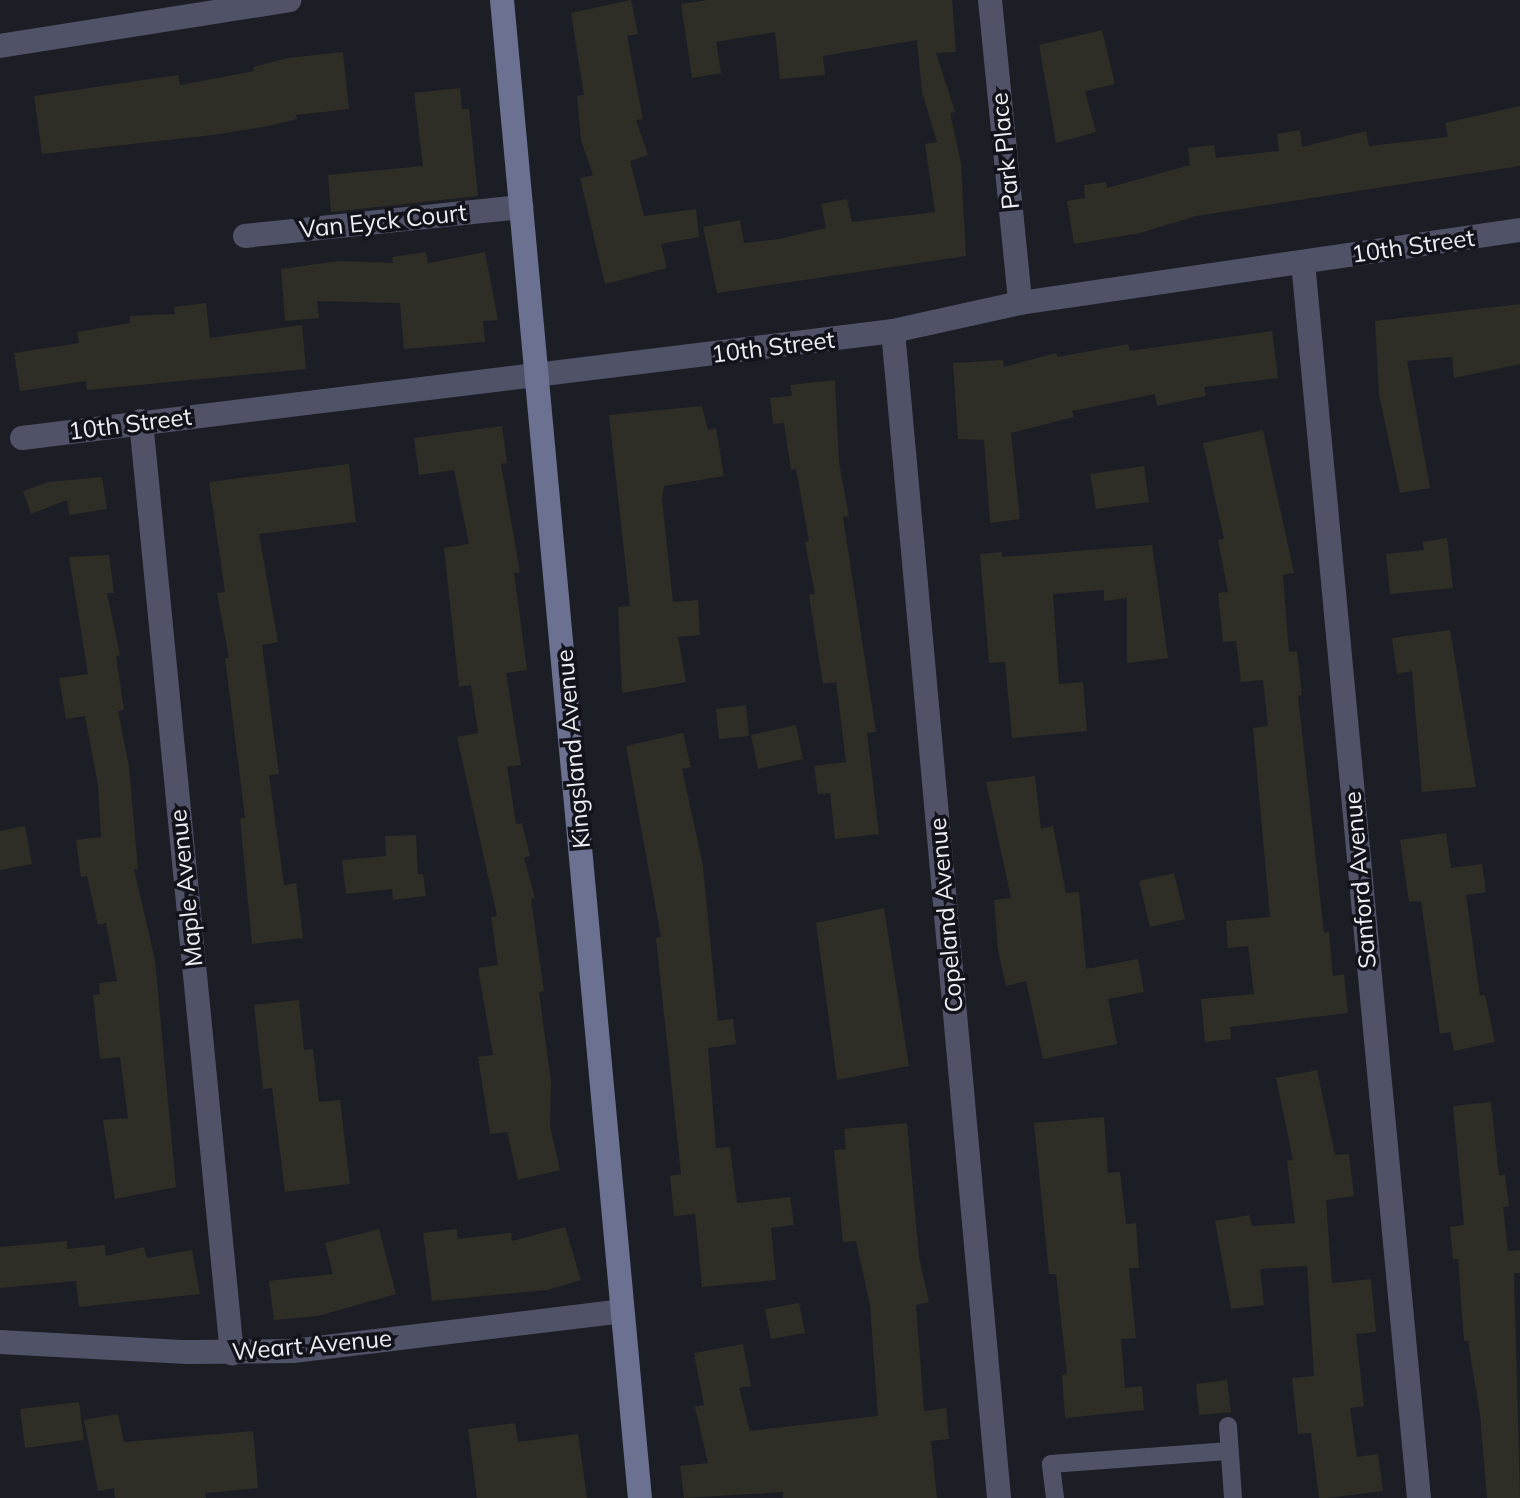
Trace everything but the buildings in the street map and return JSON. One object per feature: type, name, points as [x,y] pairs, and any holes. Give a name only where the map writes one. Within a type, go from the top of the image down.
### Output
[{"type":"main road","name":"Kingsland Avenue","points":[[502,0],[540,376],[640,1498]]},
{"type":"street","points":[[0,46],[289,0]]},
{"type":"street","name":"Park Place","points":[[990,0],[1020,303]]},
{"type":"street","name":"Van Eyck Court","points":[[245,236],[521,207]]},
{"type":"street","name":"10th Street","points":[[22,438],[893,331],[1020,303],[1520,230]]},
{"type":"street","name":"Sanford Avenue","points":[[1303,262],[1419,1498]]},
{"type":"street","name":"Copeland Avenue","points":[[893,331],[999,1498]]},
{"type":"street","name":"Maple Avenue","points":[[141,421],[232,1354]]},
{"type":"street","name":"Weart Avenue","points":[[0,1342],[232,1354],[622,1311]]},
{"type":"lane","points":[[1228,1426],[1233,1498]]},
{"type":"lane","points":[[1055,1498],[1051,1464],[1230,1451]]}]
